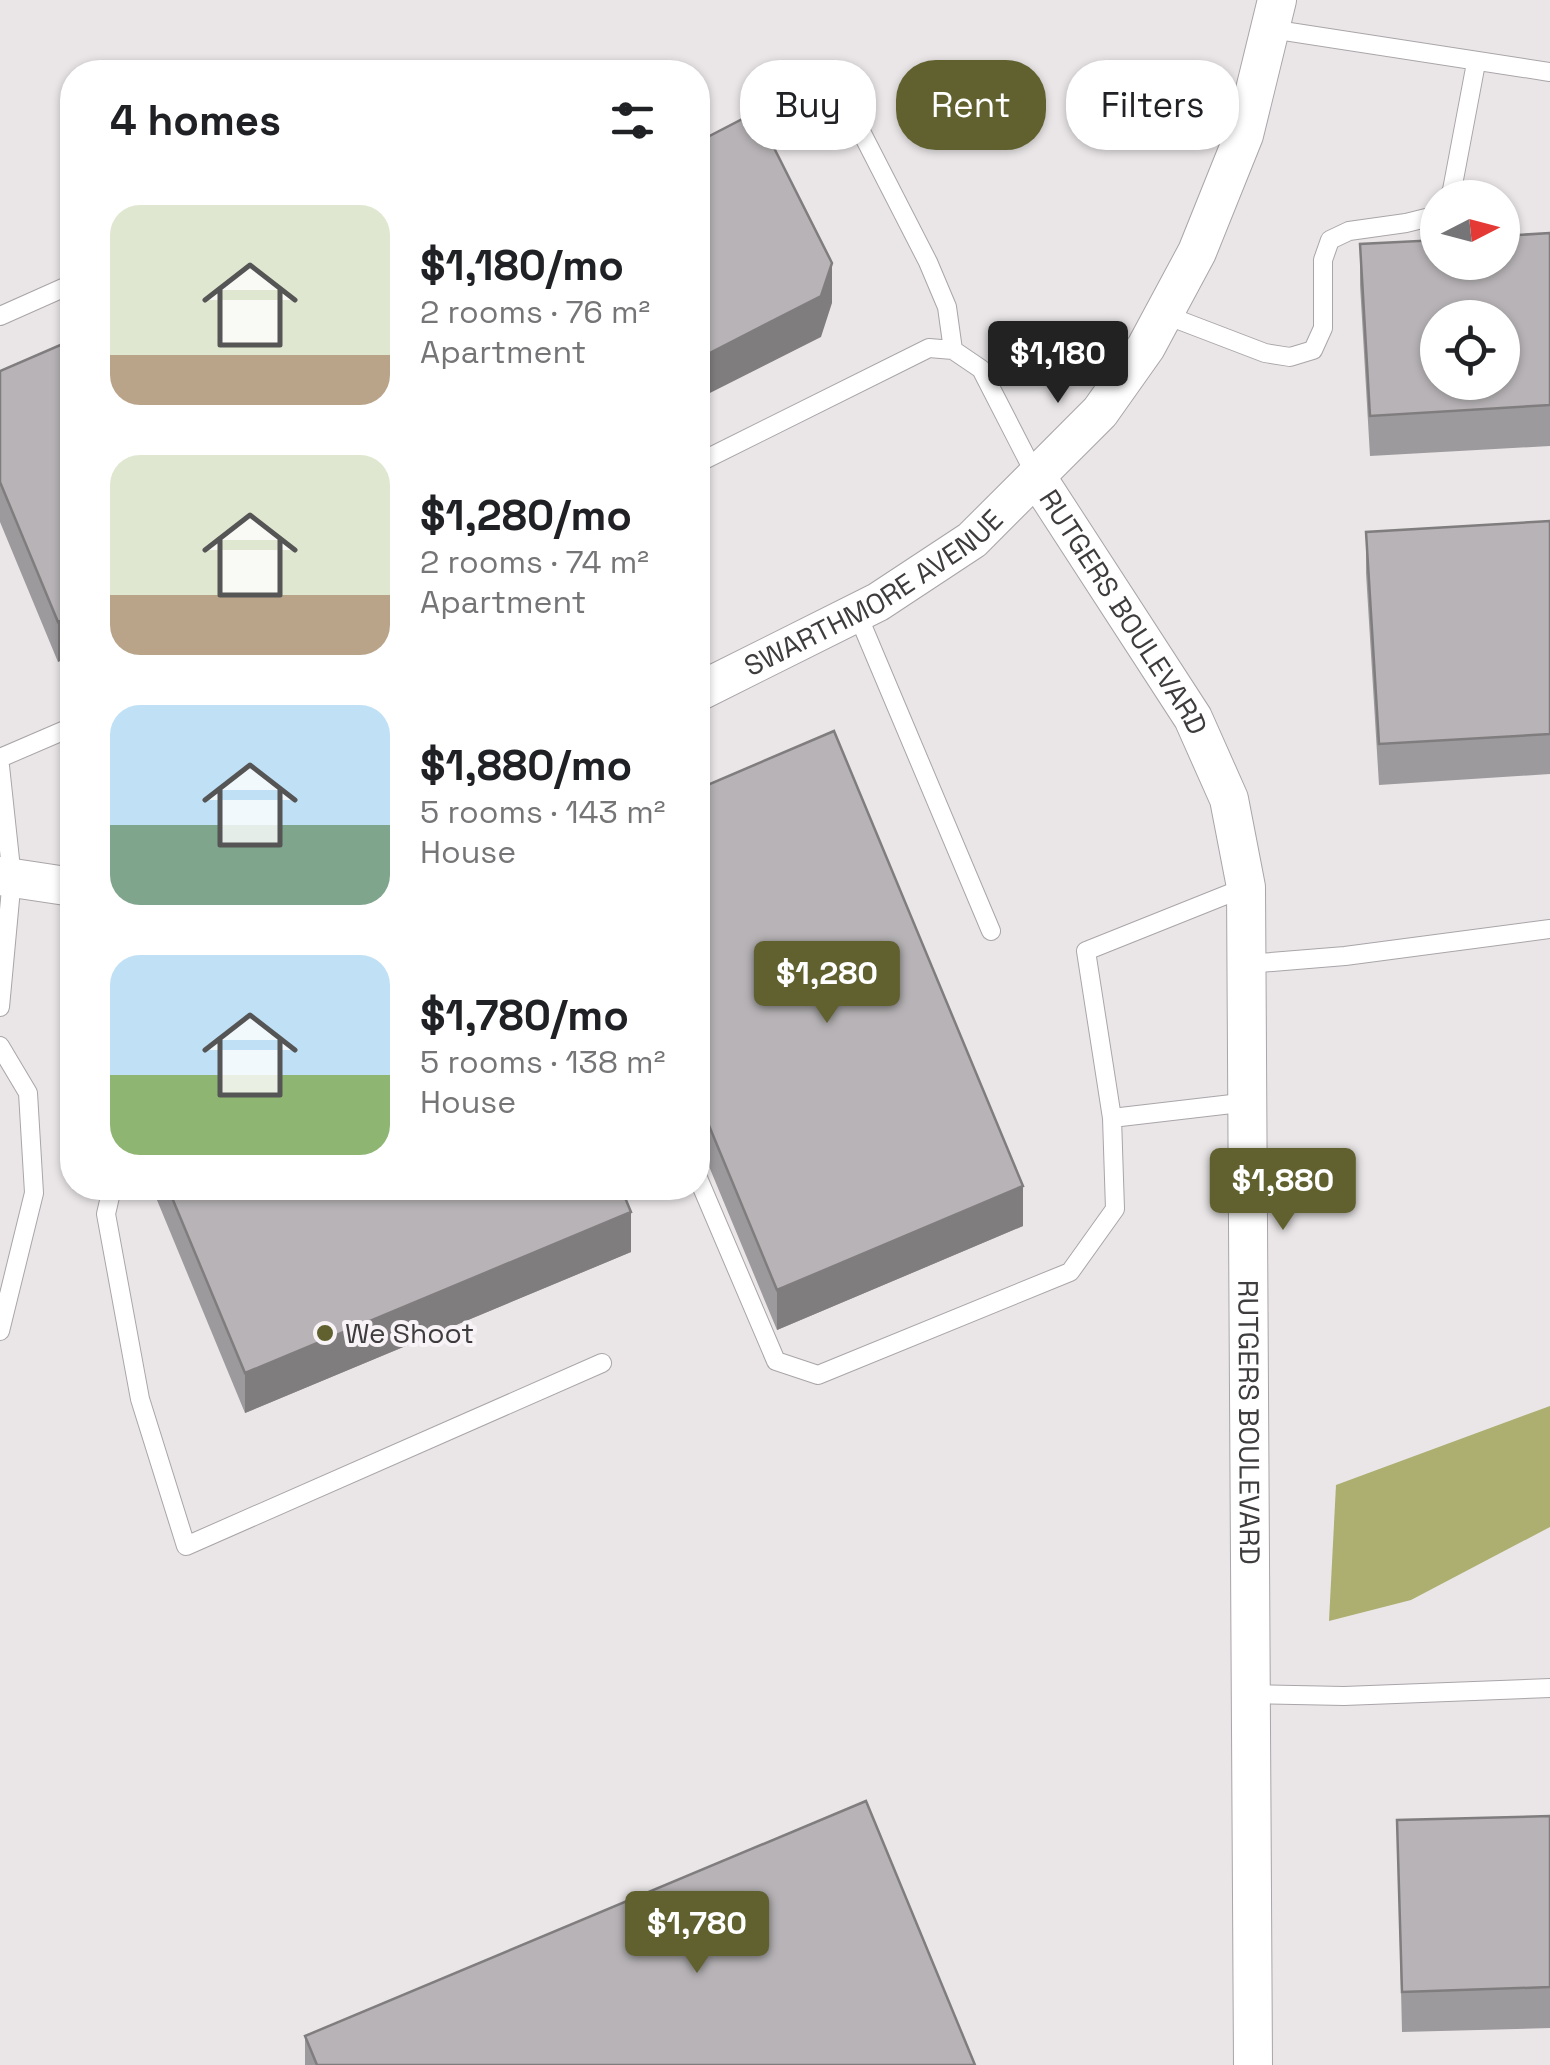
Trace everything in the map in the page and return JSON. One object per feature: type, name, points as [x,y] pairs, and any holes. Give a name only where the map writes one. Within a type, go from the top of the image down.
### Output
[{"type":"street","name":"SWARTHMORE AVENUE","points":[[710,686],[878,602],[972,540],[1100,412],[1146,346],[1198,252],[1244,135],[1274,15]]},
{"type":"street","name":"RUTGERS BOULEVARD","points":[[1036,476],[1193,718],[1228,799],[1246,887],[1253,2065]]},
{"type":"street","points":[[6,877],[60,885]]},
{"type":"lane","points":[[1274,15],[1476,62],[1550,72]]},
{"type":"lane","points":[[1454,180],[1476,62]]},
{"type":"lane","points":[[871,150],[947,307],[954,350]]},
{"type":"lane","points":[[1164,314],[1265,352],[1290,357],[1312,350],[1322,328],[1323,260],[1330,240],[1349,231],[1420,220]]},
{"type":"lane","points":[[0,316],[60,289]]},
{"type":"lane","points":[[710,457],[928,348],[954,350],[981,369],[1036,476]]},
{"type":"lane","points":[[856,613],[990,931]]},
{"type":"lane","points":[[0,758],[60,733]]},
{"type":"lane","points":[[0,766],[6,877],[0,1007]]},
{"type":"lane","points":[[707,1200],[776,1361],[818,1375],[1070,1272],[1115,1209],[1112,1118],[1086,951],[1246,887]]},
{"type":"lane","points":[[1246,964],[1346,956],[1550,929]]},
{"type":"lane","points":[[0,1046],[28,1094],[34,1193],[0,1332]]},
{"type":"lane","points":[[1112,1118],[1249,1102]]},
{"type":"lane","points":[[109,1200],[106,1214],[140,1399],[186,1546],[602,1364]]},
{"type":"lane","points":[[1251,1694],[1344,1696],[1550,1688]]},
{"type":"green space","points":[[1550,1406],[1550,1527],[1411,1600],[1329,1621],[1336,1485]]},
{"type":"building","points":[[740,120],[740,150],[775,150],[832,263],[821,296],[710,353],[710,136]]},
{"type":"building","points":[[1550,233],[1550,405],[1370,416],[1360,244],[1420,241],[1420,280],[1520,280],[1520,235]]},
{"type":"building","points":[[60,345],[58,622],[0,482],[0,371]]},
{"type":"building","points":[[1550,521],[1550,734],[1379,744],[1366,532]]},
{"type":"building","points":[[834,731],[1023,1186],[777,1290],[710,1128],[710,784]]},
{"type":"building","name":"We Shoot","points":[[173,1200],[626,1200],[631,1212],[245,1373]]},
{"type":"building","points":[[866,1801],[975,2065],[317,2065],[305,2036]]},
{"type":"building","points":[[1550,1816],[1550,1987],[1402,1992],[1397,1820]]},
{"type":"place","name":"We Shoot","points":[[325,1333]]}]
